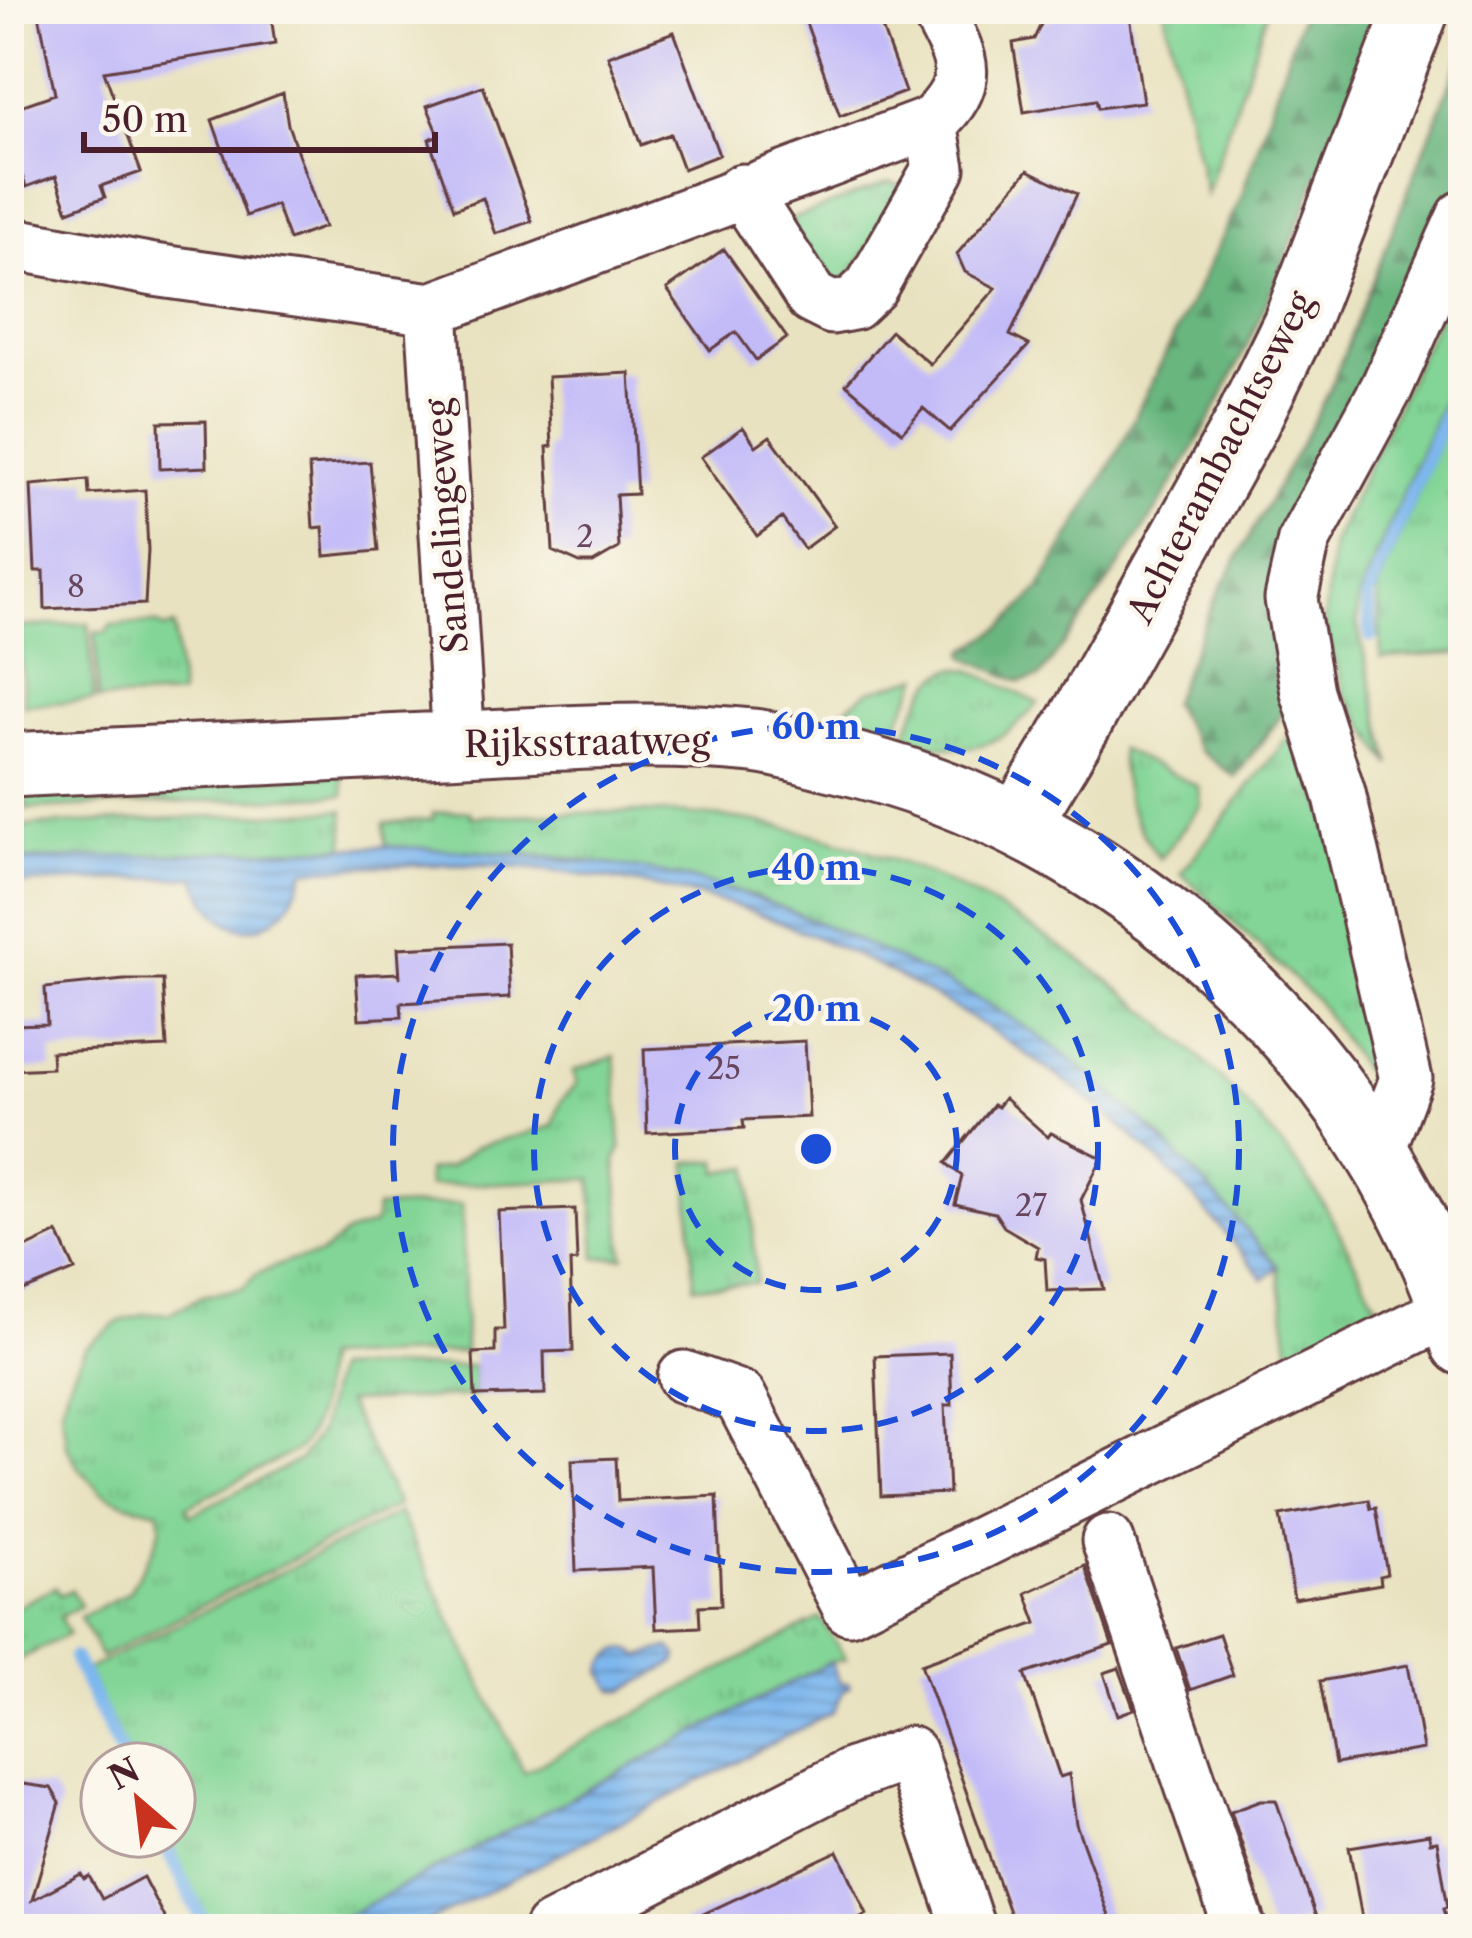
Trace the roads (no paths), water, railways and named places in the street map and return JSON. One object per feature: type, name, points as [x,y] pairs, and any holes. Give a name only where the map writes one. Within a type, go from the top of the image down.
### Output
[{"type":"street","points":[[9,243],[154,270],[432,309],[931,123],[952,104],[962,81],[961,57],[936,9]]},
{"type":"street","name":"Achterambachtseweg","points":[[1018,823],[1246,424],[1285,344],[1417,9]]},
{"type":"street","points":[[742,190],[812,298],[832,308],[854,304],[872,287],[939,168],[931,123]]},
{"type":"street","points":[[1378,1153],[1406,1078],[1339,793],[1307,692],[1291,599],[1304,540],[1386,389],[1463,217]]},
{"type":"street","name":"Sandelingeweg","points":[[432,309],[459,744]]},
{"type":"street","name":"Rijksstraatweg","points":[[9,765],[614,737],[756,741],[888,772],[1018,823],[1091,866],[1227,967],[1332,1086],[1378,1153],[1458,1326],[849,1609],[740,1397],[684,1377]]},
{"type":"street","points":[[1108,1541],[1240,1929]]},
{"type":"street","points":[[551,1929],[850,1775],[910,1753],[969,1929]]},
{"type":"water","points":[[386,846],[579,861],[694,880],[781,907],[906,963],[1008,1016],[1096,1080],[1191,1169],[1278,1267],[1264,1279],[1154,1156],[1033,1059],[904,980],[742,908],[633,883],[521,868],[306,869],[282,912],[267,923],[241,928],[218,916],[196,877],[9,884],[9,861]]},
{"type":"water","points":[[670,1648],[678,1656],[676,1663],[625,1690],[614,1690],[602,1672],[616,1652],[628,1650],[640,1656]]},
{"type":"water","points":[[831,1662],[840,1683],[850,1687],[833,1712],[415,1929],[321,1929]]},
{"type":"waterway","points":[[1371,636],[1367,598],[1463,371]]},
{"type":"waterway","points":[[74,1658],[114,1740]]},
{"type":"waterway","points":[[173,1860],[207,1929]]}]
